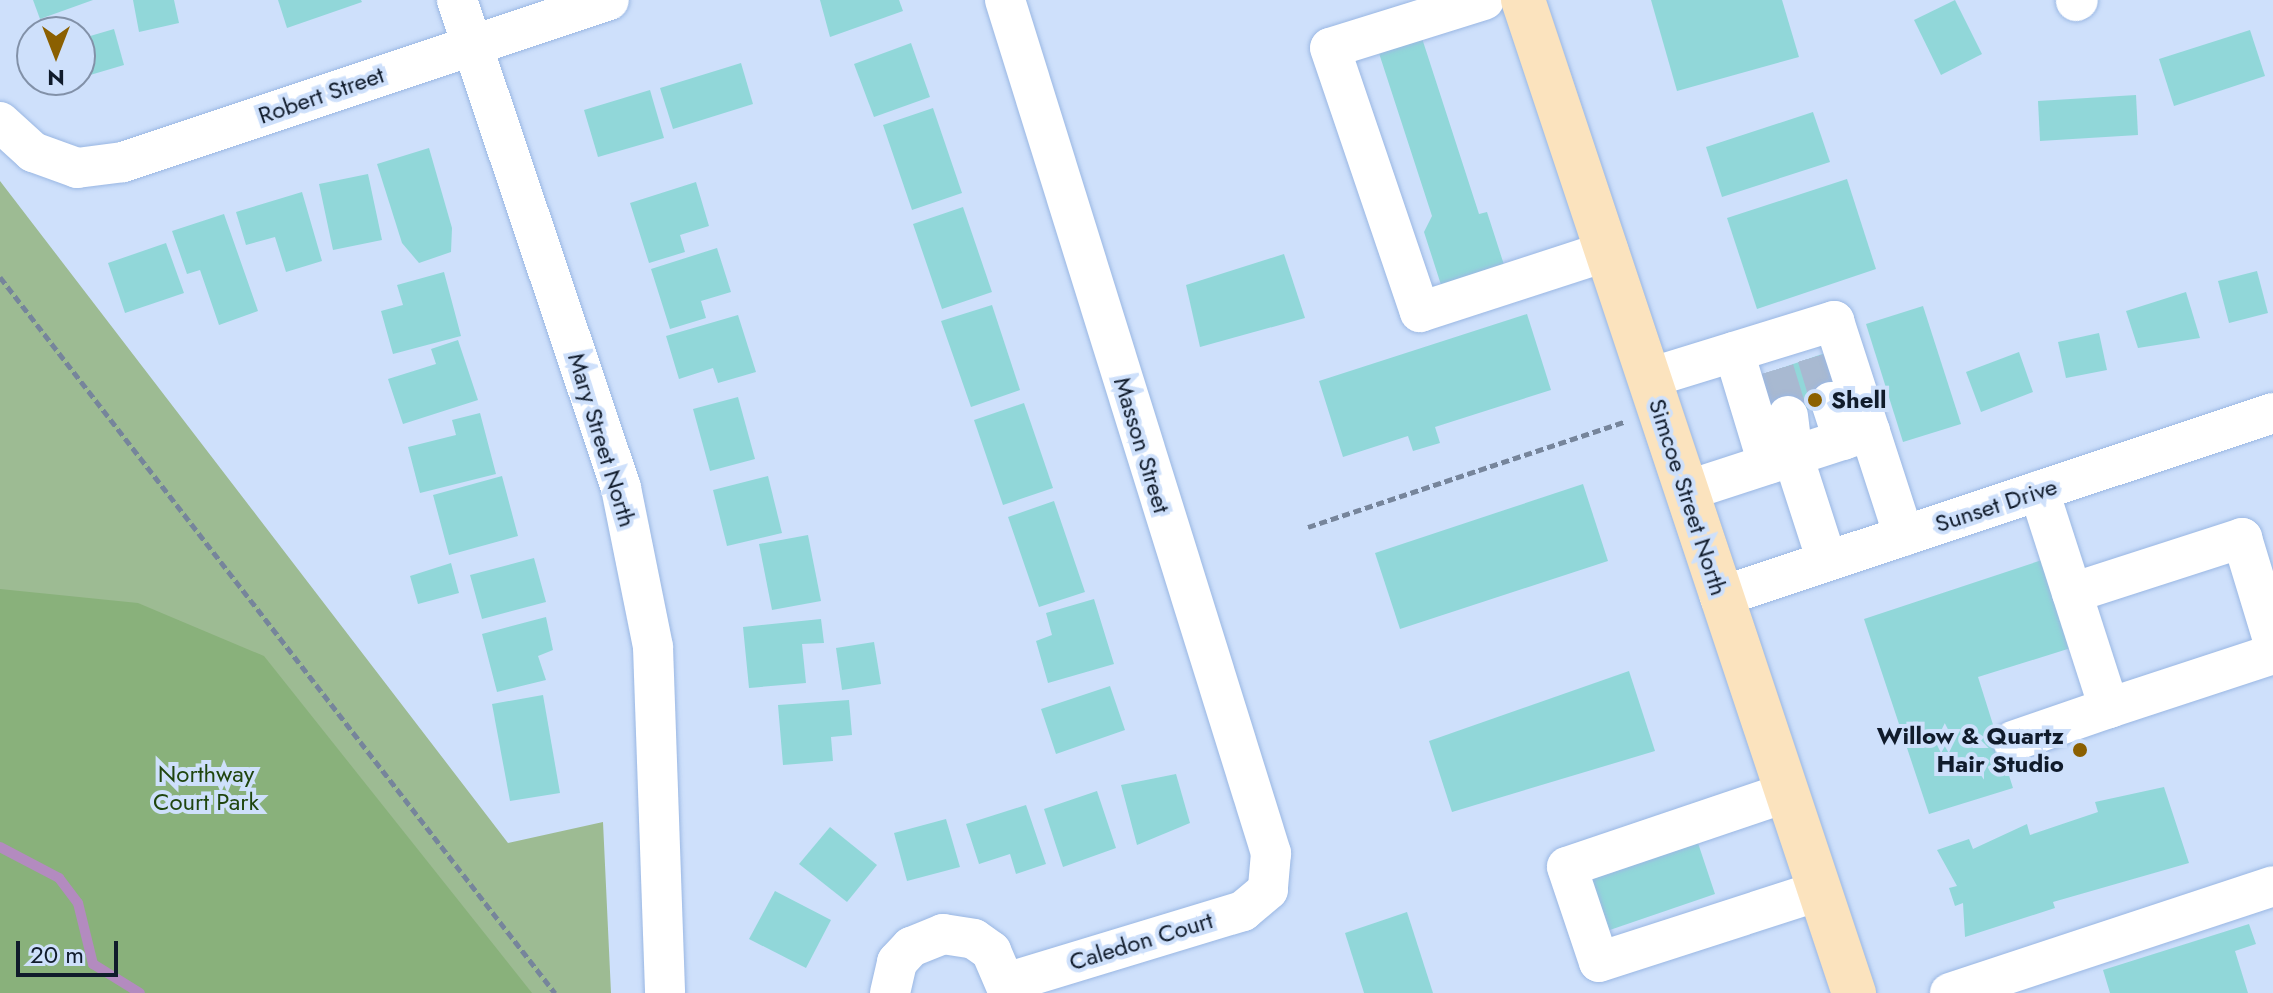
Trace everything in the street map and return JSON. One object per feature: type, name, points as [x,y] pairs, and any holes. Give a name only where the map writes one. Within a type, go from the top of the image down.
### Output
[{"type":"main road","name":"Simcoe Street North","points":[[1523,0],[1854,993]]},
{"type":"street","name":"Mary Street North","points":[[457,0],[621,488],[653,647],[665,993]]},
{"type":"street","name":"Robert Street","points":[[0,122],[33,152],[77,168],[123,162],[609,0]]},
{"type":"street","name":"Masson Street","points":[[1005,0],[1271,853],[1268,890]]},
{"type":"street","points":[[1484,0],[1330,48],[1420,312],[1608,251]]},
{"type":"street","points":[[1654,394],[1757,355],[1813,342],[1834,321],[1856,435]]},
{"type":"street","points":[[1757,355],[1781,460],[1827,561]]},
{"type":"street","points":[[1831,402],[1856,435],[1904,536]]},
{"type":"street","name":"Sunset Drive","points":[[1720,597],[2273,413]]},
{"type":"street","points":[[1781,460],[1788,416]]},
{"type":"street","points":[[1686,491],[1856,435]]},
{"type":"street","points":[[2039,491],[2109,708]]},
{"type":"street","points":[[2072,593],[2242,538],[2273,640]]},
{"type":"street","points":[[2013,741],[2273,654]]},
{"type":"street","points":[[1785,793],[1567,867],[1599,962],[1819,891]]},
{"type":"street","points":[[1950,993],[2273,886]]},
{"type":"street","name":"Caledon Court","points":[[890,993],[897,962],[911,947],[943,934],[974,939],[991,951],[1009,987],[1243,911],[1268,890]]},
{"type":"path","points":[[0,277],[555,993]]},
{"type":"path","points":[[1308,527],[1654,394]]},
{"type":"green space","name":"Northway Court Park","points":[[0,181],[508,843],[603,822],[611,993],[0,993]]},
{"type":"green space","points":[[0,589],[138,603],[264,656],[532,993],[0,993]]},
{"type":"building","points":[[33,0],[93,0],[48,16],[39,16]]},
{"type":"building","points":[[133,0],[174,0],[179,23],[139,32]]},
{"type":"building","points":[[278,0],[361,0],[362,2],[287,28]]},
{"type":"building","points":[[820,0],[899,0],[903,11],[830,37]]},
{"type":"building","points":[[1651,0],[1782,0],[1799,57],[1677,91]]},
{"type":"building","points":[[1955,0],[1982,54],[1941,75],[1914,20]]},
{"type":"building","points":[[114,29],[124,65],[96,73],[96,34]]},
{"type":"building","points":[[1419,29],[1479,214],[1487,212],[1506,271],[1443,291],[1424,232],[1432,216],[1376,44]]},
{"type":"building","points":[[2250,30],[2265,76],[2174,106],[2159,59]]},
{"type":"building","points":[[911,43],[930,97],[874,117],[854,64]]},
{"type":"building","points":[[741,63],[753,104],[673,129],[660,88]]},
{"type":"building","points":[[650,90],[664,138],[598,157],[584,110]]},
{"type":"building","points":[[2136,95],[2138,135],[2040,141],[2038,101]]},
{"type":"building","points":[[933,108],[962,193],[912,210],[883,125]]},
{"type":"building","points":[[1813,112],[1830,162],[1722,197],[1706,147]]},
{"type":"building","points":[[429,148],[452,228],[451,252],[419,263],[402,243],[377,164]]},
{"type":"building","points":[[368,174],[382,240],[333,250],[319,184]]},
{"type":"building","points":[[1847,179],[1876,269],[1757,309],[1727,218]]},
{"type":"building","points":[[696,182],[709,226],[680,235],[685,252],[649,263],[630,203]]},
{"type":"building","points":[[302,192],[322,261],[286,272],[275,237],[246,245],[236,212]]},
{"type":"building","points":[[963,207],[992,292],[942,309],[913,224]]},
{"type":"building","points":[[224,214],[258,311],[219,325],[200,270],[187,274],[172,231]]},
{"type":"building","points":[[166,243],[184,293],[125,313],[108,263]]},
{"type":"building","points":[[717,248],[731,292],[701,301],[706,318],[670,329],[651,269]]},
{"type":"building","points":[[1284,254],[1305,318],[1200,347],[1186,285]]},
{"type":"building","points":[[2257,271],[2268,313],[2229,323],[2218,281]]},
{"type":"building","points":[[444,272],[461,336],[393,354],[381,311],[403,305],[397,285]]},
{"type":"building","points":[[2186,292],[2200,338],[2138,348],[2126,311]]},
{"type":"building","points":[[992,305],[1020,390],[971,407],[941,321]]},
{"type":"building","points":[[1923,306],[1961,424],[1903,442],[1866,324]]},
{"type":"building","points":[[1527,314],[1551,390],[1435,427],[1440,443],[1413,451],[1408,436],[1343,457],[1319,381]]},
{"type":"building","points":[[738,315],[756,372],[718,383],[713,368],[679,379],[666,336]]},
{"type":"building","points":[[2099,333],[2107,370],[2066,378],[2058,342]]},
{"type":"building","points":[[458,340],[478,400],[403,424],[388,379],[436,364],[431,349]]},
{"type":"building","points":[[1828,352],[1844,398],[1773,421],[1758,376]]},
{"type":"building","points":[[2019,352],[2033,392],[1981,412],[1966,372]]},
{"type":"building","points":[[738,397],[755,459],[710,471],[693,409]]},
{"type":"building","points":[[1024,403],[1053,488],[1003,505],[974,420]]},
{"type":"building","points":[[480,413],[496,474],[420,493],[408,447],[456,435],[452,420]]},
{"type":"building","points":[[502,476],[518,536],[449,555],[433,495]]},
{"type":"building","points":[[768,476],[782,533],[727,546],[713,490]]},
{"type":"building","points":[[1583,484],[1608,561],[1400,629],[1375,553]]},
{"type":"building","points":[[1054,501],[1085,592],[1039,607],[1008,517]]},
{"type":"building","points":[[808,535],[821,601],[772,610],[759,544]]},
{"type":"building","points":[[534,558],[546,602],[482,619],[470,575]]},
{"type":"building","points":[[2045,559],[2074,647],[1978,677],[2013,788],[1929,814],[1864,619]]},
{"type":"building","points":[[451,563],[459,593],[418,604],[410,576]]},
{"type":"building","points":[[1094,599],[1114,664],[1048,683],[1036,641],[1052,635],[1046,613]]},
{"type":"building","points":[[546,617],[553,650],[538,656],[546,680],[497,692],[482,634]]},
{"type":"building","points":[[821,619],[824,643],[802,644],[806,683],[749,688],[743,627]]},
{"type":"building","points":[[874,642],[881,684],[842,690],[836,648]]},
{"type":"building","points":[[1629,671],[1655,751],[1452,812],[1429,741]]},
{"type":"building","points":[[1110,686],[1125,730],[1056,754],[1041,709]]},
{"type":"building","points":[[543,695],[560,793],[510,801],[492,704]]},
{"type":"building","points":[[849,700],[852,735],[831,737],[833,761],[783,765],[778,705]]},
{"type":"building","points":[[1176,774],[1190,823],[1137,845],[1121,785]]},
{"type":"building","points":[[2164,787],[2189,863],[2053,902],[2055,908],[1965,937],[1963,903],[1955,906],[1949,888],[1957,886],[1937,850],[1969,839],[1973,849],[2027,824],[2030,835],[2098,812],[2095,802]]},
{"type":"building","points":[[1097,791],[1116,848],[1063,867],[1044,809]]},
{"type":"building","points":[[1026,805],[1046,864],[1016,874],[1010,854],[979,864],[966,824]]},
{"type":"building","points":[[946,819],[960,867],[907,881],[894,833]]},
{"type":"building","points":[[830,827],[877,865],[847,902],[799,864]]},
{"type":"building","points":[[1698,843],[1715,894],[1601,933],[1584,882]]},
{"type":"building","points":[[775,891],[831,920],[806,968],[749,939]]},
{"type":"building","points":[[1407,912],[1433,993],[1364,993],[1345,933]]},
{"type":"building","points":[[2249,924],[2256,944],[2235,951],[2248,993],[2110,993],[2103,970]]},
{"type":"waterway","points":[[0,847],[59,878],[78,903],[93,964],[140,993]]},
{"type":"tunnel","points":[[1817,356],[1831,402]]},
{"type":"tunnel","points":[[1774,370],[1788,416]]},
{"type":"place","name":"Shell","points":[[1815,400]]},
{"type":"place","name":"Willow & Quartz Hair Studio","points":[[2080,750]]}]
